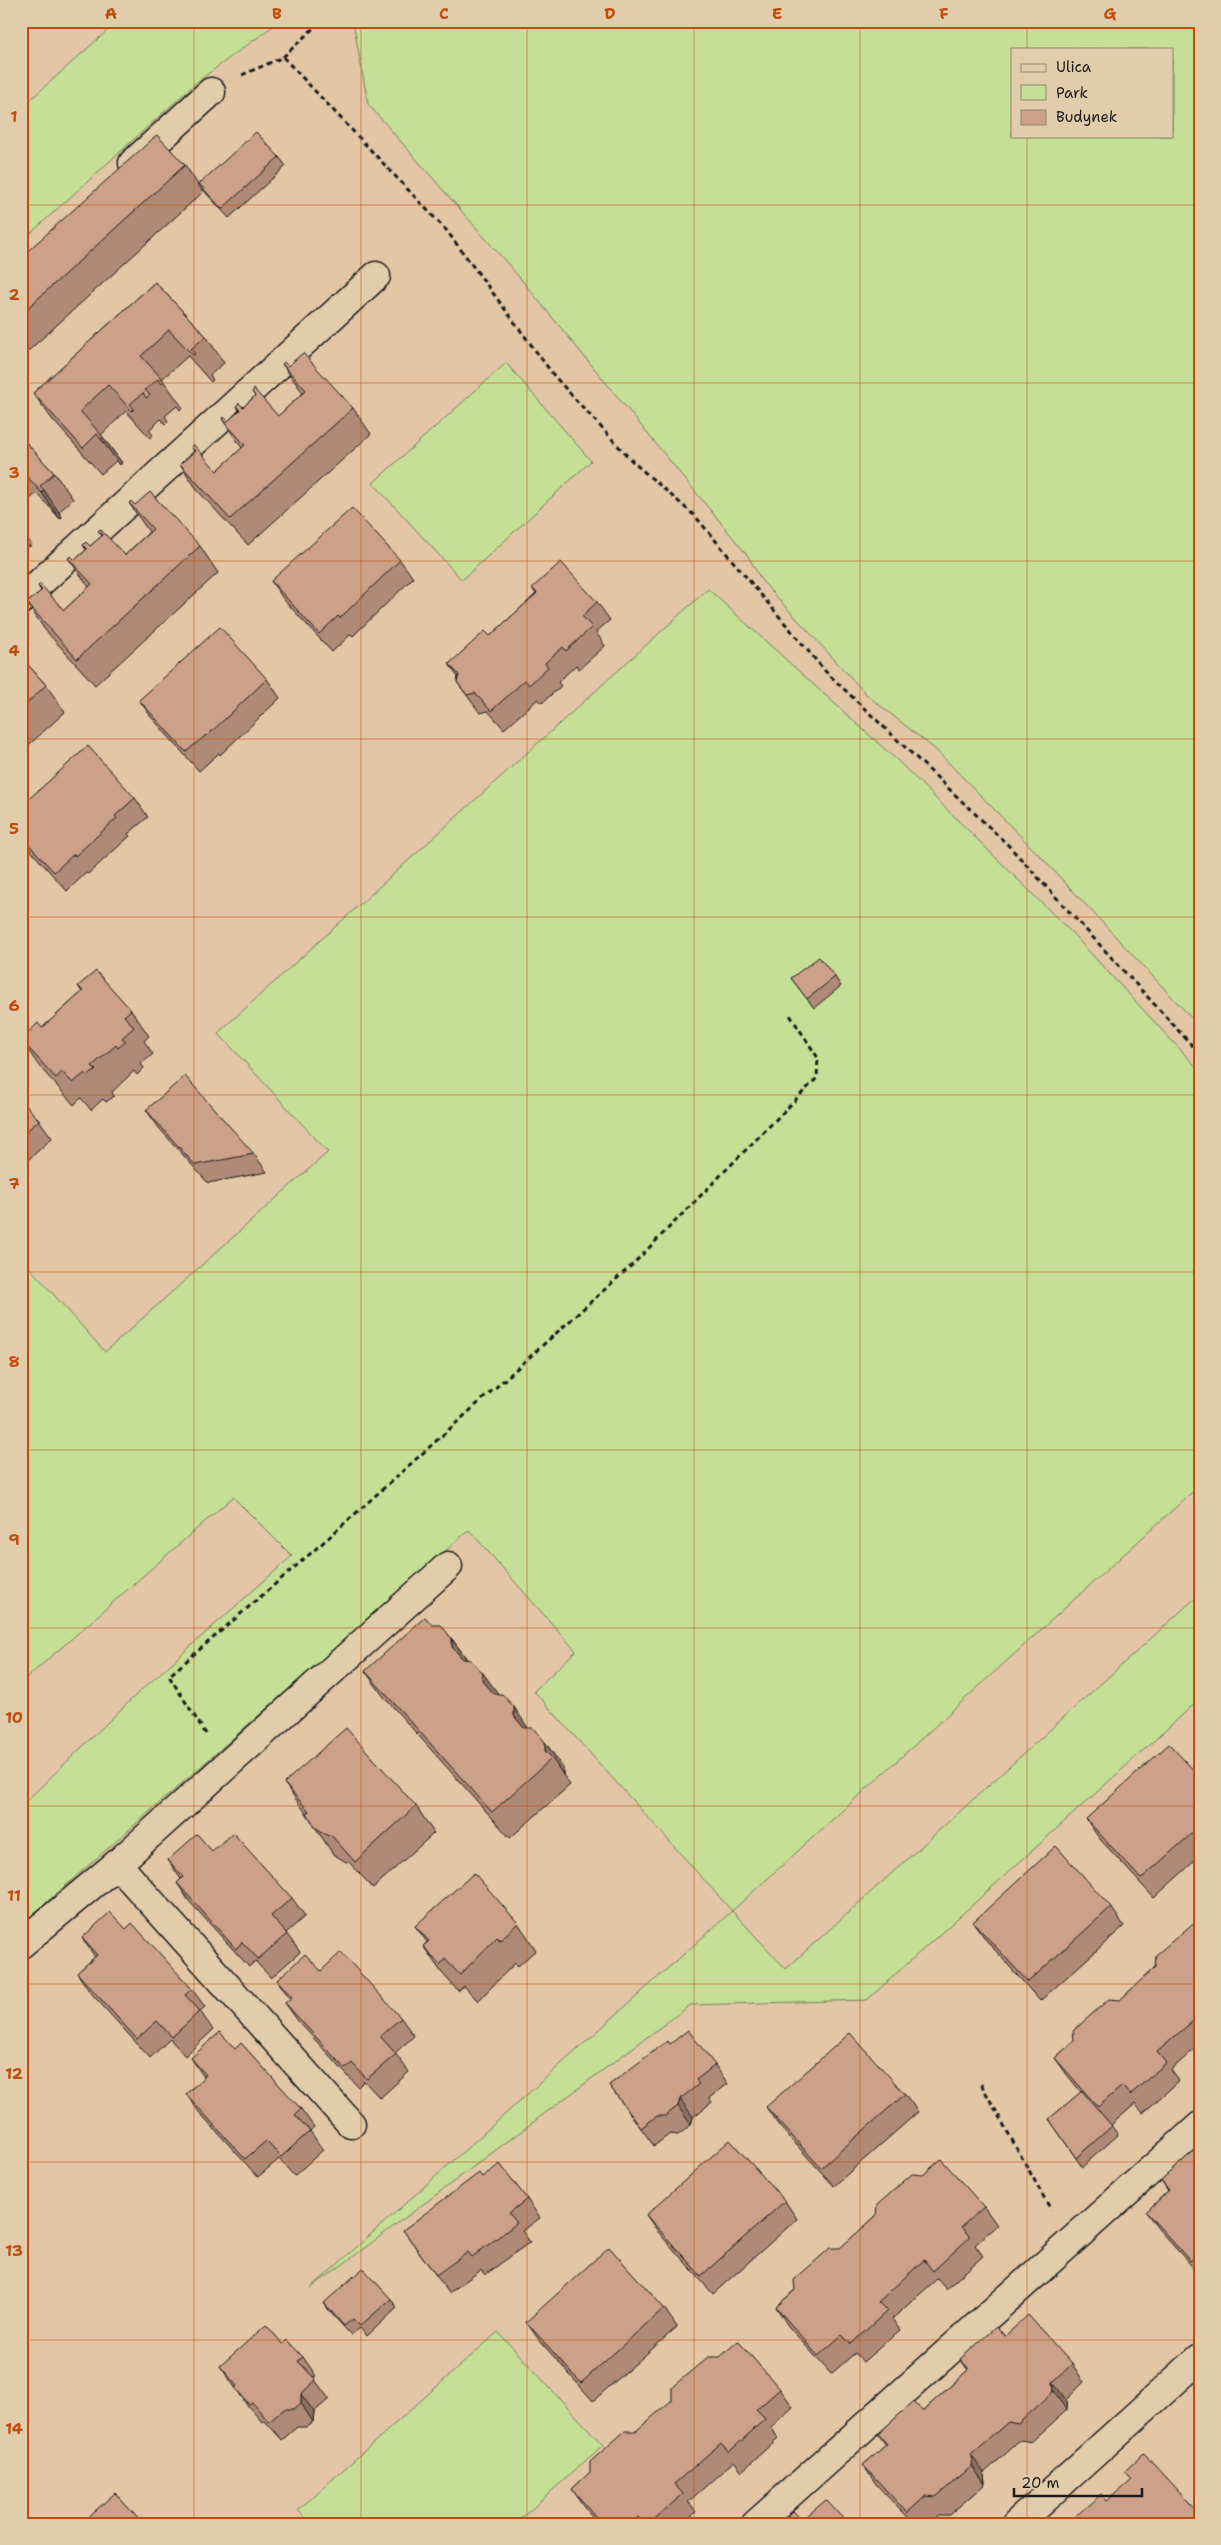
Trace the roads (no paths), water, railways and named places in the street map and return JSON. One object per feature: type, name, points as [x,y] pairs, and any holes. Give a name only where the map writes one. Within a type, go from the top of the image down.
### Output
[{"type":"street","points":[[116,178],[211,92]]},
{"type":"street","points":[[21,600],[376,276]]},
{"type":"street","points":[[21,1944],[117,1864],[448,1566]]},
{"type":"street","points":[[117,1864],[351,2124]]},
{"type":"street","points":[[756,2524],[1200,2126]]},
{"type":"street","points":[[1016,2524],[1200,2358]]}]
